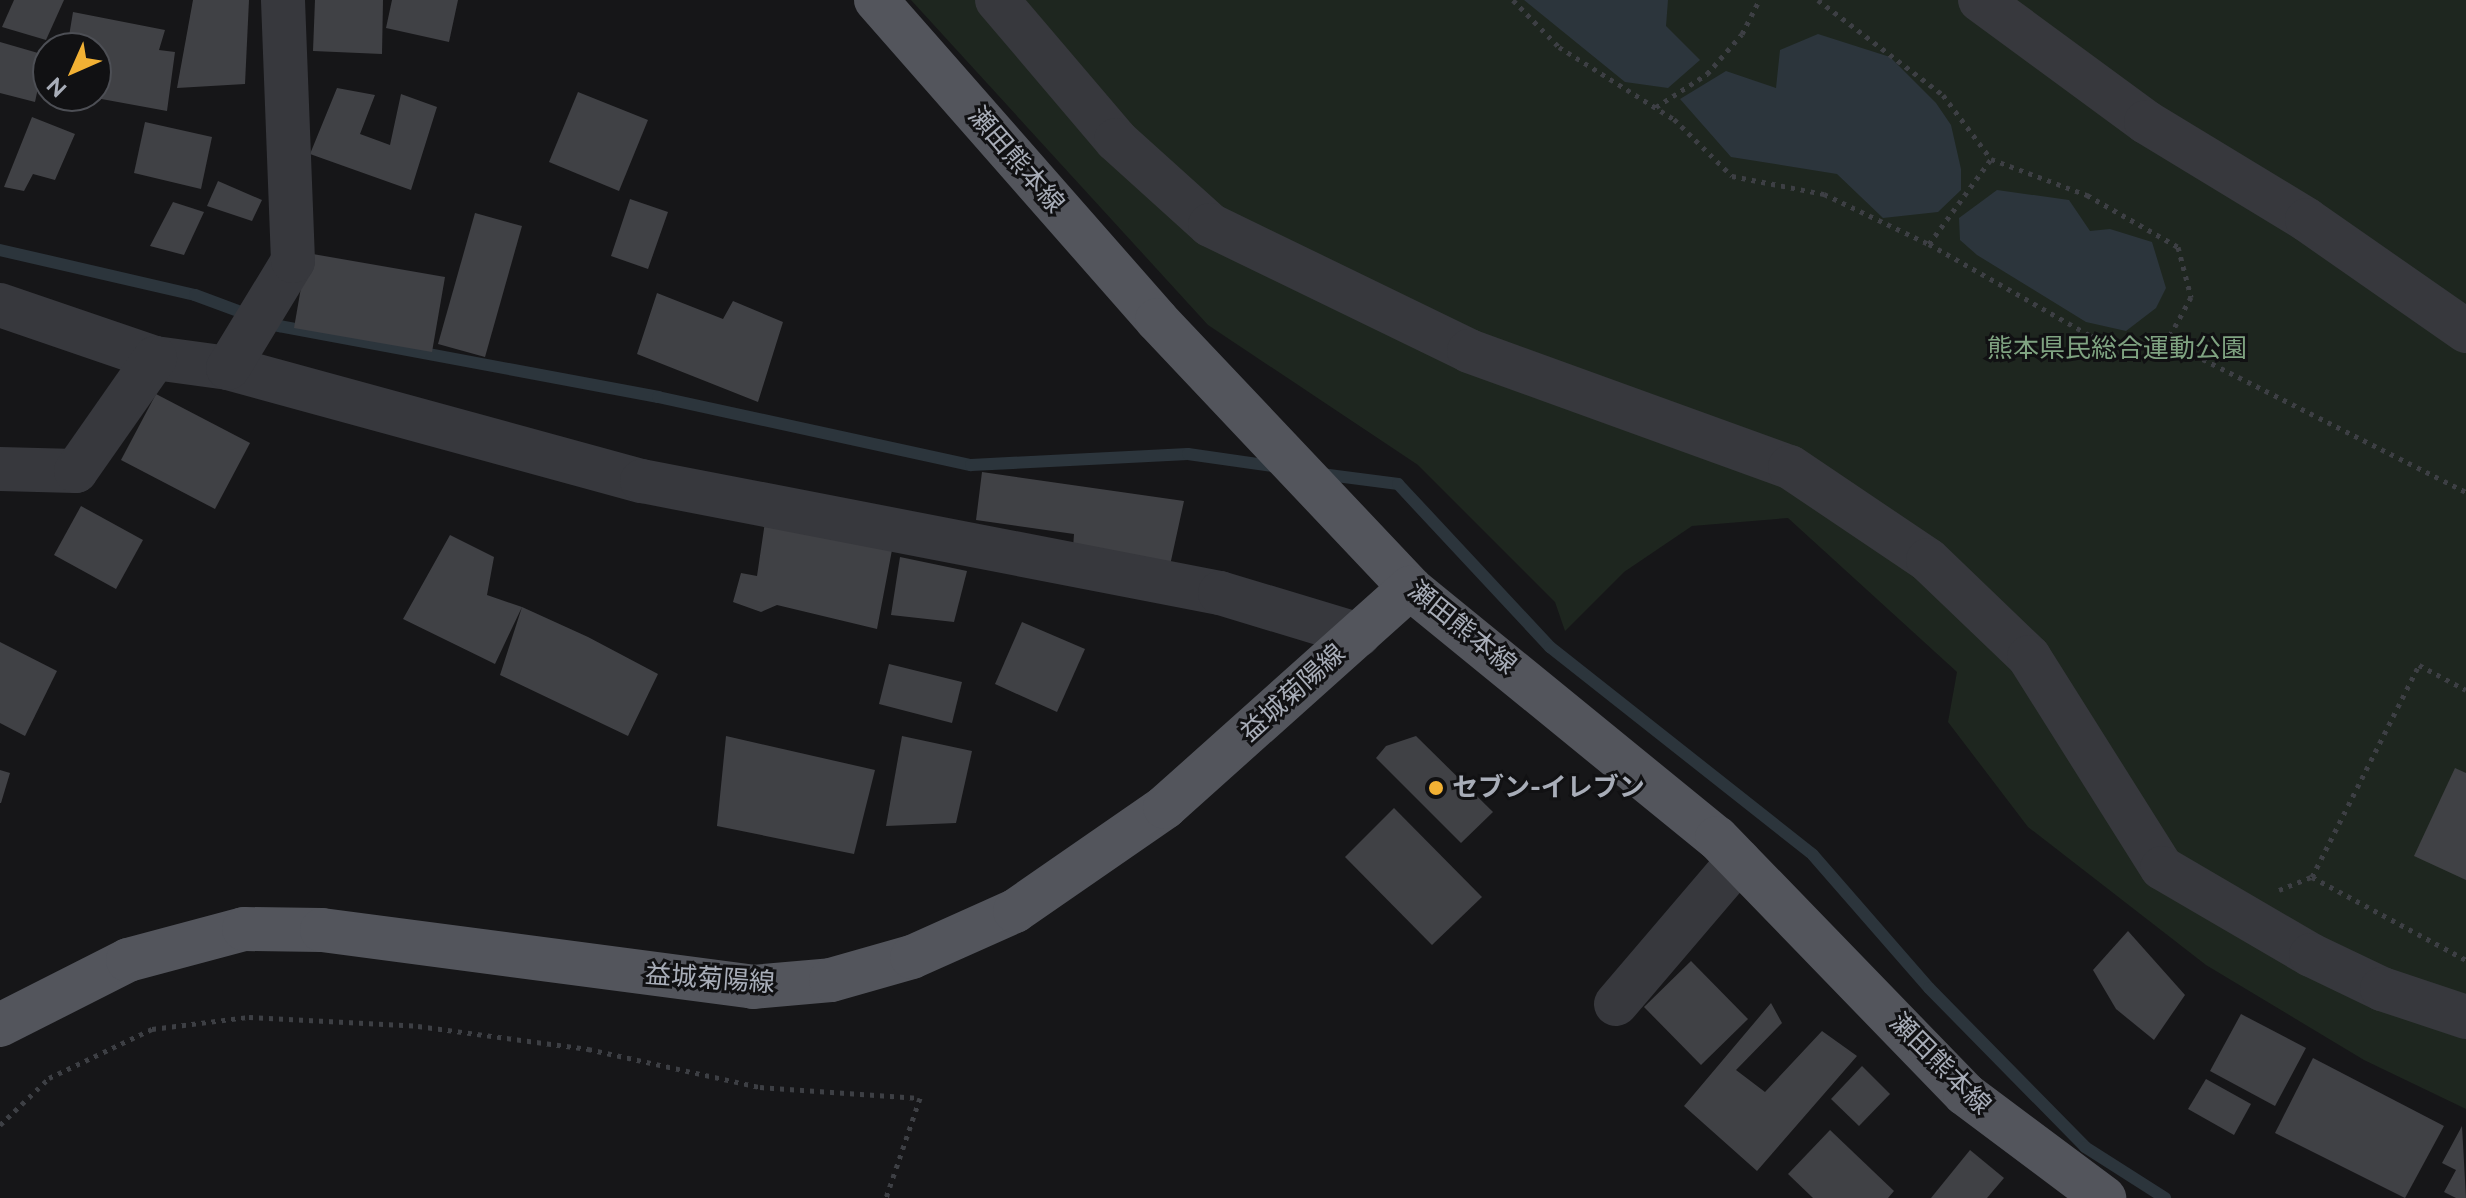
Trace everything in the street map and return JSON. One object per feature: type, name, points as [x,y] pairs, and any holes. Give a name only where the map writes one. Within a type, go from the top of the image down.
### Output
[{"type":"main road","name":"瀬田熊本線","points":[[876,0],[1157,320],[1410,588],[1739,860],[1965,1094],[2104,1198]]},
{"type":"main road","name":"益城菊陽線","points":[[0,1025],[128,960],[244,929],[322,930],[753,987],[831,980],[912,957],[1015,911],[1165,807],[1410,588]]},
{"type":"street","points":[[228,368],[293,261],[283,0]]},
{"type":"street","points":[[997,0],[1116,140],[1210,225],[1469,351],[1790,467],[1928,560],[2029,657],[2162,868],[2311,955],[2382,989],[2466,1017]]},
{"type":"street","points":[[1980,0],[2146,122],[2307,220],[2466,331]]},
{"type":"street","points":[[0,305],[155,358],[228,368],[642,481],[1220,593],[1359,635]]},
{"type":"street","points":[[0,469],[76,471],[155,358]]},
{"type":"street","points":[[1616,1004],[1739,860]]},
{"type":"path","points":[[1513,0],[1559,47],[1656,107],[1732,176],[1824,194],[1929,244],[2091,336],[2130,346],[2167,341],[2466,492]]},
{"type":"path","points":[[1656,107],[1707,74],[1742,34],[1759,0]]},
{"type":"path","points":[[1818,0],[1943,95],[1991,159],[2087,195],[2178,247],[2191,297],[2167,341]]},
{"type":"path","points":[[1929,244],[1991,159]]},
{"type":"path","points":[[2466,690],[2419,665],[2312,877],[2466,960]]},
{"type":"path","points":[[0,1125],[49,1078],[152,1029],[249,1017],[418,1026],[588,1049],[760,1087],[920,1098],[886,1198]]},
{"type":"green space","name":"熊本県民総合運動公園","points":[[911,0],[2466,0],[2466,1109],[2364,1060],[2206,965],[2028,827],[1948,722],[1957,672],[1788,518],[1692,526],[1624,572],[1565,631],[1555,602],[1418,465],[1208,325]]},
{"type":"shaded area","points":[[1524,0],[1668,0],[1666,26],[1700,60],[1668,88],[1625,82]]},
{"type":"shaded area","points":[[1818,34],[1890,57],[1936,103],[1951,125],[1961,169],[1961,190],[1938,212],[1883,218],[1837,174],[1731,157],[1680,99],[1726,71],[1776,88],[1780,50]]},
{"type":"shaded area","points":[[1997,190],[2069,200],[2090,231],[2110,229],[2152,242],[2166,288],[2156,308],[2126,331],[2086,322],[1977,255],[1960,240],[1959,218]]},
{"type":"building","points":[[14,0],[64,0],[50,32],[32,32],[32,36],[2,27]]},
{"type":"building","points":[[193,0],[249,0],[245,84],[177,88]]},
{"type":"building","points":[[315,0],[383,0],[382,54],[313,51]]},
{"type":"building","points":[[392,0],[458,0],[449,42],[386,28]]},
{"type":"building","points":[[73,12],[165,30],[159,50],[175,52],[167,111],[112,101],[112,32],[70,32]]},
{"type":"building","points":[[0,42],[32,51],[32,101],[0,93]]},
{"type":"building","points":[[337,88],[375,95],[360,134],[390,145],[401,94],[437,107],[411,190],[310,154]]},
{"type":"building","points":[[578,92],[648,120],[619,191],[549,162]]},
{"type":"building","points":[[32,117],[75,134],[55,180],[33,174],[24,191],[4,187]]},
{"type":"building","points":[[145,122],[212,137],[201,189],[134,173]]},
{"type":"building","points":[[218,181],[262,200],[252,221],[207,206]]},
{"type":"building","points":[[630,199],[668,212],[648,269],[611,256]]},
{"type":"building","points":[[173,202],[204,212],[184,255],[150,246]]},
{"type":"building","points":[[475,213],[522,226],[485,357],[438,344]]},
{"type":"building","points":[[307,253],[445,277],[432,352],[294,328]]},
{"type":"building","points":[[657,293],[723,319],[733,301],[783,322],[758,402],[637,354]]},
{"type":"building","points":[[156,394],[250,443],[215,509],[121,460]]},
{"type":"building","points":[[982,472],[1184,501],[1169,570],[1073,548],[1074,534],[976,520]]},
{"type":"building","points":[[81,506],[143,540],[116,589],[54,555]]},
{"type":"building","points":[[765,522],[892,550],[877,629],[777,605],[761,612],[733,602],[741,573],[757,576]]},
{"type":"building","points":[[450,535],[494,557],[487,595],[522,607],[495,664],[403,619]]},
{"type":"building","points":[[900,557],[967,571],[954,622],[891,615]]},
{"type":"building","points":[[522,607],[658,674],[628,736],[500,675]]},
{"type":"building","points":[[1022,622],[1085,649],[1057,712],[995,684]]},
{"type":"building","points":[[0,642],[57,671],[25,736],[0,723]]},
{"type":"building","points":[[889,664],[962,682],[952,723],[879,704]]},
{"type":"building","points":[[726,736],[875,770],[854,854],[717,826]]},
{"type":"building","points":[[902,736],[972,751],[956,823],[886,826]]},
{"type":"building","points":[[1416,736],[1493,812],[1461,843],[1376,758],[1386,746]]},
{"type":"building","points":[[2455,768],[2466,773],[2466,880],[2414,856]]},
{"type":"building","points":[[0,770],[10,773],[1,803],[0,803]]},
{"type":"building","points":[[1394,808],[1482,897],[1432,945],[1345,857]]},
{"type":"building","points":[[2128,931],[2185,995],[2154,1040],[2116,1009],[2093,970]]},
{"type":"building","points":[[1691,961],[1748,1019],[1701,1065],[1644,1007]]},
{"type":"building","points":[[1771,1003],[1782,1023],[1736,1070],[1765,1092],[1822,1031],[1857,1056],[1757,1171],[1684,1106]]},
{"type":"building","points":[[2241,1014],[2306,1048],[2275,1106],[2210,1071]]},
{"type":"building","points":[[2313,1058],[2444,1126],[2405,1198],[2275,1133]]},
{"type":"building","points":[[1862,1066],[1890,1094],[1859,1126],[1831,1099]]},
{"type":"building","points":[[2206,1079],[2251,1104],[2234,1135],[2188,1109]]},
{"type":"building","points":[[2462,1126],[2466,1198],[2456,1198],[2444,1192],[2456,1170],[2442,1163]]},
{"type":"building","points":[[1830,1130],[1894,1191],[1888,1198],[1813,1198],[1788,1174]]},
{"type":"building","points":[[1970,1150],[2004,1178],[1987,1198],[1931,1198]]},
{"type":"waterway","points":[[0,250],[195,295],[279,326],[658,397],[971,465],[1188,454],[1279,467]]},
{"type":"waterway","points":[[1321,474],[1398,484],[1550,647],[1813,855],[1929,988],[2085,1147],[2165,1198]]},
{"type":"place","name":"セブン-イレブン","points":[[1436,788]]}]
